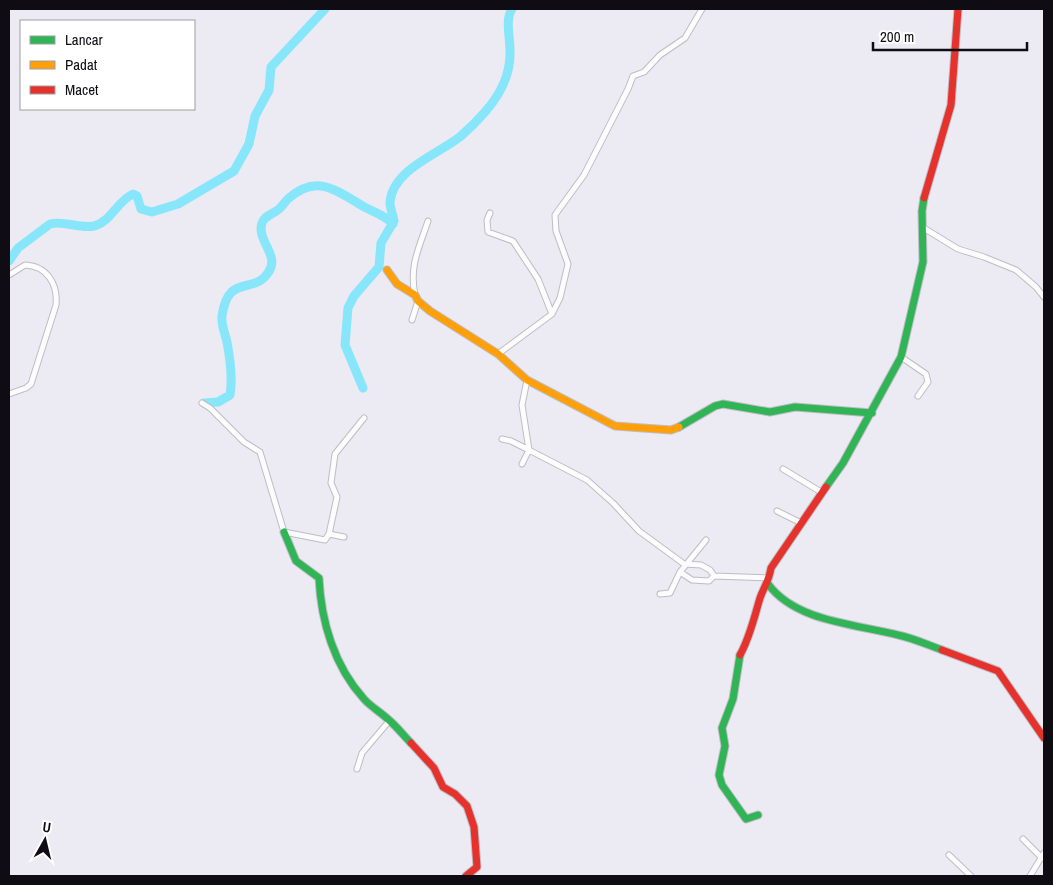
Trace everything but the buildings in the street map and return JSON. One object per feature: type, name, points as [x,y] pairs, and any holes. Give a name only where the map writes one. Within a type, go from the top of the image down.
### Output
[{"type":"street","points":[[498,354],[552,314],[560,298],[568,264],[556,231],[555,215],[584,175],[633,76],[644,72],[660,55],[685,38],[702,9]]},
{"type":"street","points":[[758,815],[746,819],[722,785],[719,775],[726,746],[722,731],[723,721],[733,698],[741,652],[748,641],[761,596],[777,557],[843,463],[901,357],[914,308],[923,262],[922,227],[926,189],[952,100],[958,9]]},
{"type":"street","points":[[490,213],[487,220],[488,232],[514,241],[538,280],[552,314]]},
{"type":"street","points":[[412,320],[417,298],[412,273],[413,263],[428,222]]},
{"type":"street","points":[[922,227],[958,249],[984,256],[1016,270],[1042,291],[1044,297]]},
{"type":"street","points":[[9,275],[25,265],[41,269],[55,284],[57,296],[56,305],[31,384],[26,388],[9,394]]},
{"type":"street","points":[[387,270],[396,284],[417,298],[458,331],[498,354],[527,380],[609,424],[665,431],[685,425],[715,406],[723,404],[770,412],[795,407],[872,413]]},
{"type":"street","points":[[901,357],[926,374],[928,382],[918,396]]},
{"type":"street","points":[[522,464],[530,450],[522,405],[527,380]]},
{"type":"street","points":[[202,403],[210,408],[244,442],[260,452],[284,532],[296,561],[319,578],[320,600],[326,627],[333,649],[344,671],[364,699],[390,720],[434,768],[443,787],[459,797],[470,811],[474,827],[477,867],[476,870],[466,876]]},
{"type":"street","points":[[284,532],[325,540],[329,534],[337,498],[330,483],[335,454],[364,418]]},
{"type":"street","points":[[502,439],[511,440],[587,480],[606,496],[639,530],[684,564],[701,565],[710,570],[714,576]]},
{"type":"street","points":[[783,469],[821,492]]},
{"type":"street","points":[[777,511],[801,523]]},
{"type":"street","points":[[329,534],[344,537]]},
{"type":"street","points":[[660,594],[670,593],[684,564],[706,540]]},
{"type":"street","points":[[680,572],[698,581],[709,581],[714,576]]},
{"type":"street","points":[[714,576],[768,581]]},
{"type":"street","points":[[768,581],[776,595],[819,618],[900,635],[998,672],[1044,738]]},
{"type":"street","points":[[357,769],[367,746],[390,720]]},
{"type":"street","points":[[1023,839],[1043,856],[1030,876]]},
{"type":"street","points":[[949,855],[971,876]]},
{"type":"waterway","points":[[9,261],[18,248],[50,224],[61,223],[88,227],[100,224],[127,197],[133,194],[137,196],[141,209],[152,212],[178,204],[234,171],[249,144],[255,116],[269,90],[271,67],[325,9]]},
{"type":"waterway","points":[[363,388],[345,345],[348,308],[354,296],[379,267],[381,243],[394,221],[390,207],[393,190],[408,171],[452,143],[464,133],[482,115],[495,98],[504,83],[509,67],[508,23],[512,9]]},
{"type":"waterway","points":[[204,403],[218,402],[230,395],[231,368],[222,316],[225,303],[235,289],[255,283],[268,273],[272,260],[262,236],[262,223],[265,218],[279,209],[299,191],[317,186],[326,187],[343,194],[382,215],[393,224]]},
{"type":"traffic: fast","points":[[826,487],[843,463],[901,357],[923,262],[922,211],[924,198]]},
{"type":"traffic: fast","points":[[679,427],[715,406],[723,404],[770,412],[795,407],[872,413]]},
{"type":"traffic: fast","points":[[284,532],[296,561],[319,578],[326,626],[337,658],[345,672],[364,699],[384,715],[411,743]]},
{"type":"traffic: fast","points":[[768,584],[780,597],[810,614],[828,620],[904,636],[942,650]]},
{"type":"traffic: fast","points":[[740,655],[733,699],[722,728],[725,746],[719,775],[722,785],[746,819],[758,815]]},
{"type":"traffic: slow","points":[[387,270],[397,284],[415,295],[418,301],[430,311],[498,354],[527,380],[615,426],[671,430],[679,427]]},
{"type":"traffic: jam","points":[[924,198],[951,105],[958,9]]},
{"type":"traffic: jam","points":[[740,655],[771,568],[826,487]]},
{"type":"traffic: jam","points":[[942,650],[998,671],[1044,738]]},
{"type":"traffic: jam","points":[[411,743],[434,768],[443,787],[455,794],[467,806],[474,827],[477,867],[466,876]]}]
